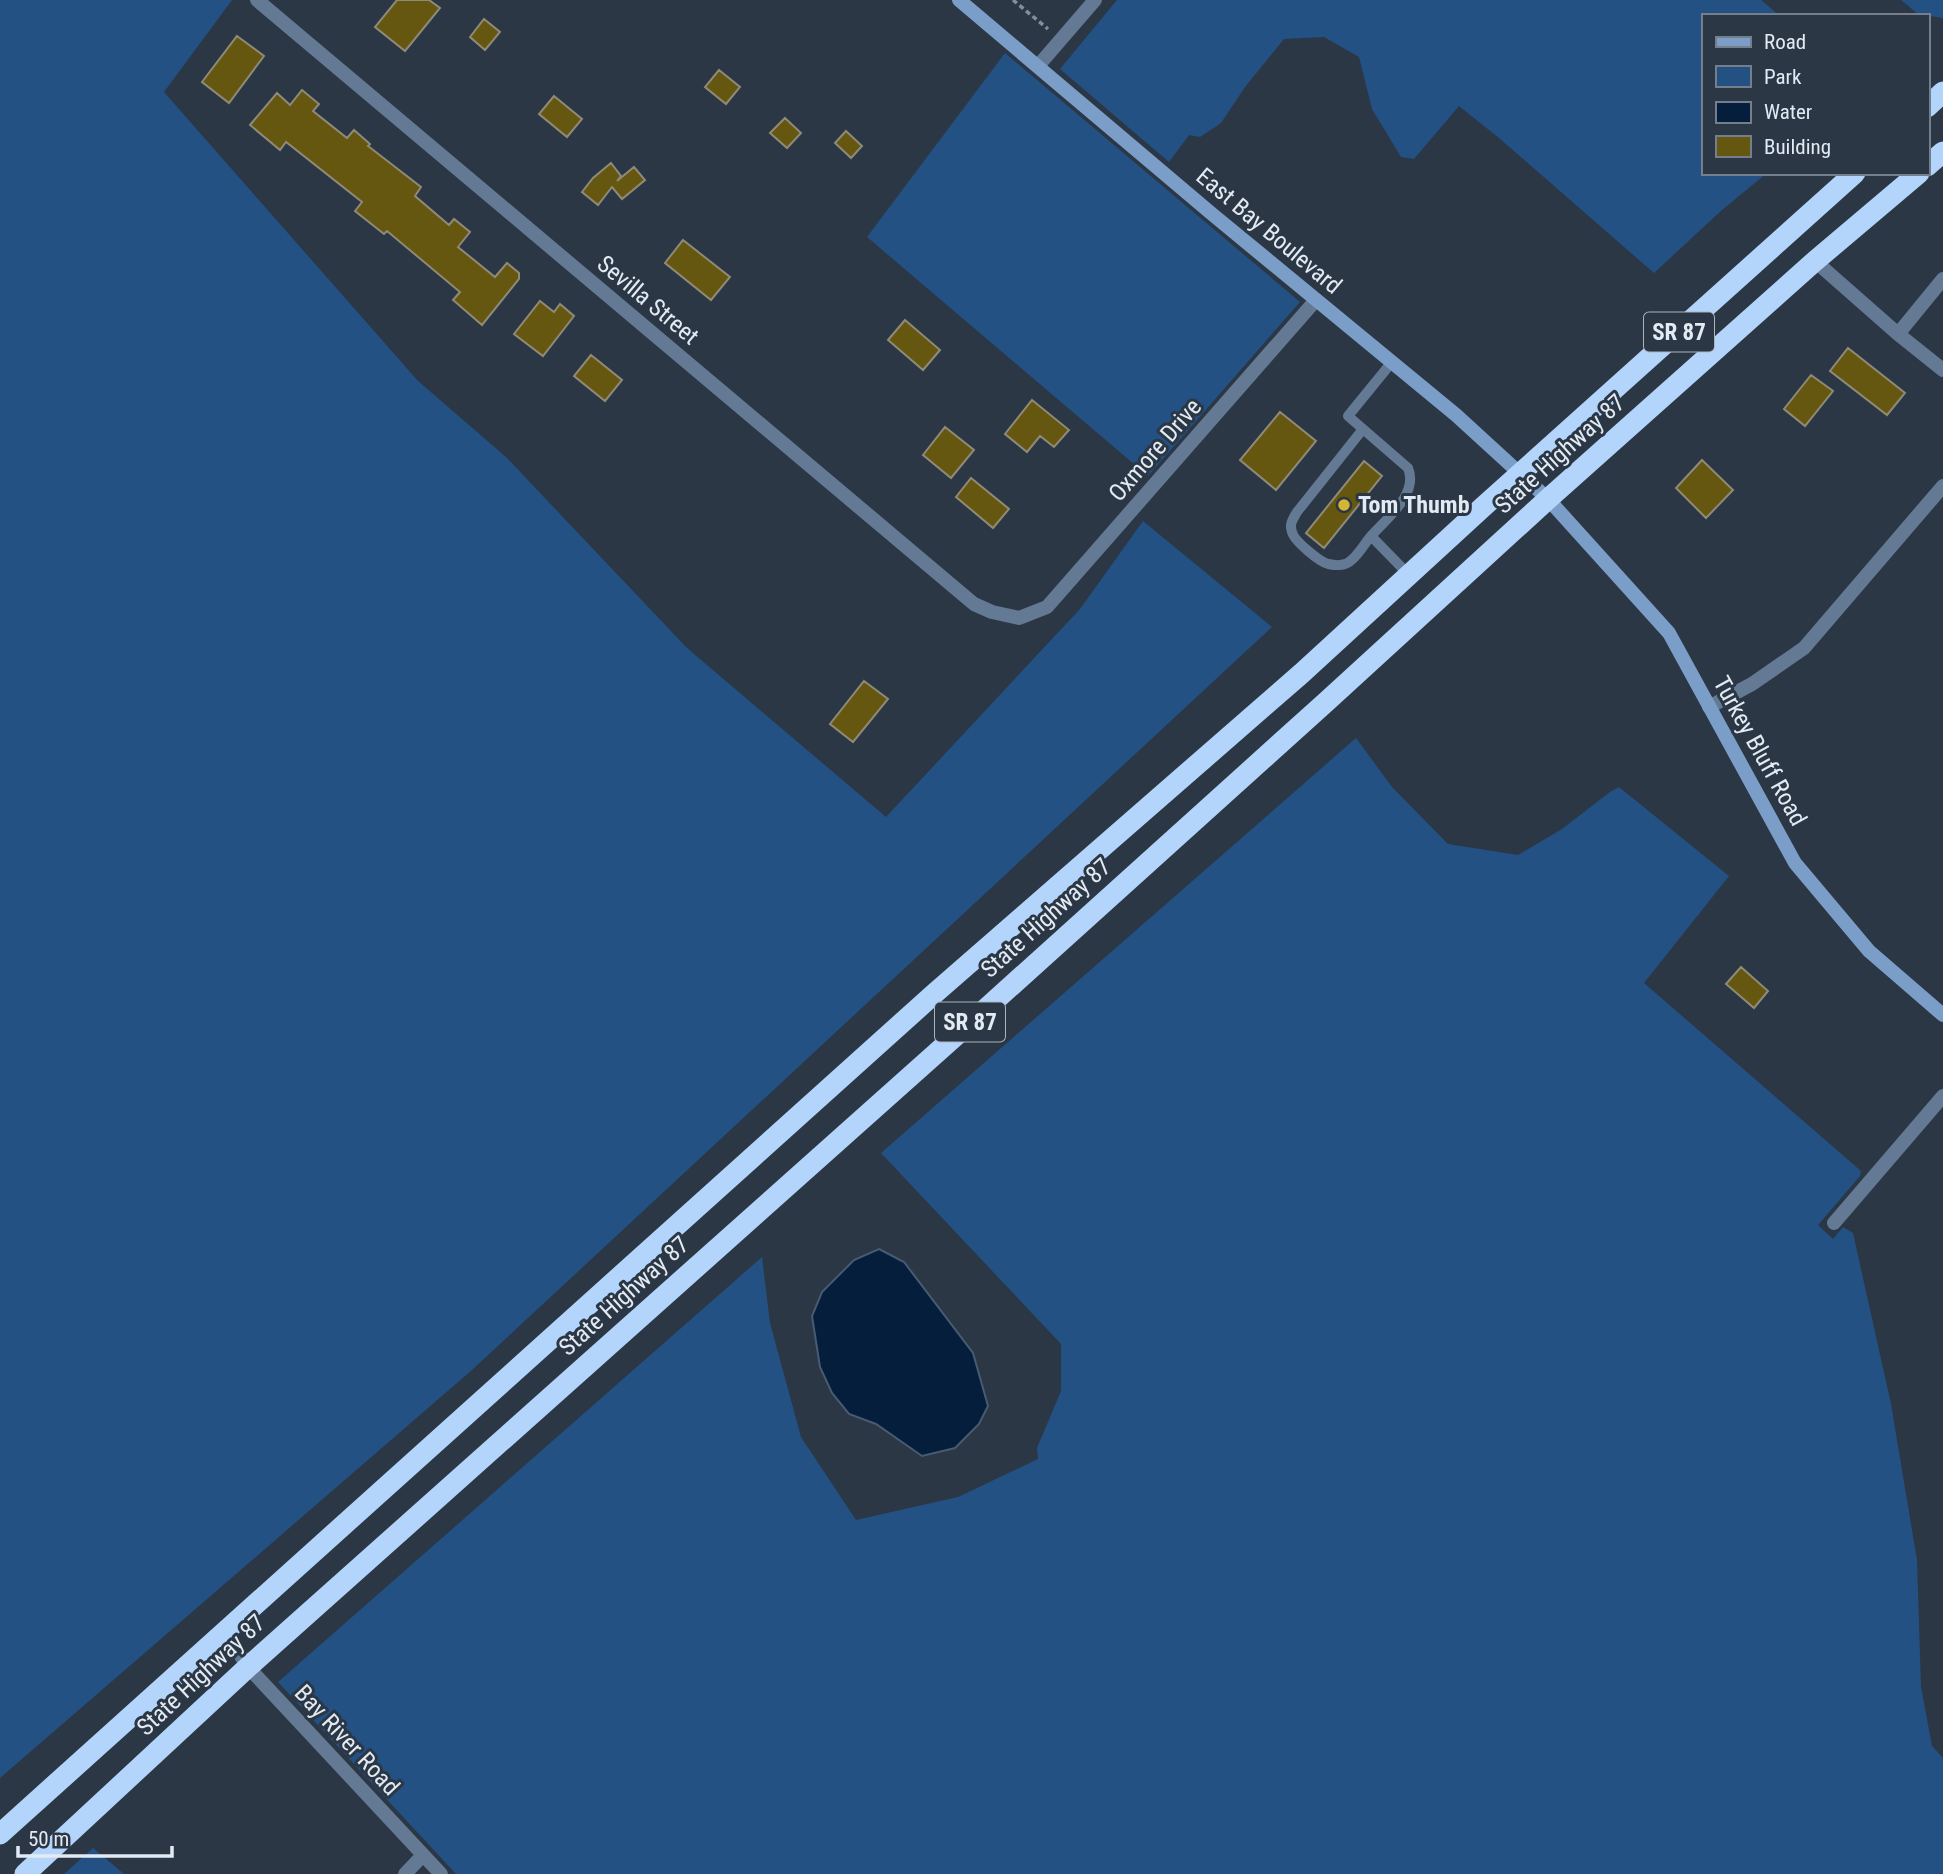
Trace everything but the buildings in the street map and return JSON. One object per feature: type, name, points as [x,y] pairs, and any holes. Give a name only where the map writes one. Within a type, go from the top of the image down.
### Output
[{"type":"highway","points":[[1929,105],[1943,92]]},
{"type":"highway","points":[[1929,164],[1943,152]]},
{"type":"highway","name":"SR 87","points":[[0,1834],[925,1002],[1302,673],[1853,175]]},
{"type":"highway","name":"State Highway 87","points":[[25,1874],[248,1667],[980,1014],[1548,499],[1815,261],[1917,175]]},
{"type":"main road","name":"East Bay Boulevard","points":[[959,0],[1456,415],[1548,499]]},
{"type":"main road","name":"Turkey Bluff Road","points":[[1548,499],[1669,633],[1795,863],[1869,951],[1943,1015]]},
{"type":"street","name":"Sevilla Street","points":[[257,0],[974,604],[992,612],[1019,618]]},
{"type":"street","points":[[1038,66],[1095,0]]},
{"type":"street","points":[[1815,261],[1943,370]]},
{"type":"street","points":[[1898,334],[1943,279]]},
{"type":"street","name":"Oxmore Drive","points":[[1019,618],[1047,607],[1316,300]]},
{"type":"street","points":[[1709,707],[1752,684],[1804,648],[1943,486]]},
{"type":"street","points":[[1833,1223],[1943,1096]]},
{"type":"street","name":"Bay River Road","points":[[226,1632],[248,1667],[441,1874]]},
{"type":"street","points":[[405,1874],[423,1855]]},
{"type":"lane","points":[[1363,429],[1291,523],[1294,538],[1327,564],[1348,563],[1406,497],[1409,489],[1408,468],[1363,429],[1348,416],[1392,362]]},
{"type":"lane","points":[[1371,537],[1409,575]]},
{"type":"path","points":[[1013,0],[1061,39]]},
{"type":"green space","points":[[0,0],[232,0],[164,92],[418,381],[506,457],[687,648],[886,817],[1080,609],[1143,521],[1272,627],[472,1370],[0,1778]]},
{"type":"green space","points":[[1117,0],[1761,0],[1778,14],[1702,14],[1702,175],[1765,175],[1654,273],[1459,106],[1414,159],[1401,157],[1372,109],[1359,57],[1324,37],[1284,39],[1245,87],[1221,123],[1200,137],[1189,135],[1169,162],[1060,69]]},
{"type":"green space","points":[[1901,0],[1943,0],[1943,18],[1918,14]]},
{"type":"green space","points":[[1005,53],[1300,302],[1148,476],[867,237]]},
{"type":"green space","points":[[1356,738],[1392,787],[1448,844],[1518,855],[1562,829],[1619,787],[1729,876],[1644,983],[1861,1171],[1860,1176],[1818,1225],[1833,1239],[1843,1227],[1853,1233],[1891,1404],[1917,1560],[1921,1687],[1932,1746],[1943,1758],[1943,1874],[456,1874],[278,1682],[762,1257],[770,1323],[801,1437],[856,1520],[958,1497],[1038,1459],[1037,1448],[1061,1391],[1061,1344],[881,1153]]},
{"type":"green space","points":[[93,1848],[124,1874],[64,1874]]},
{"type":"water","points":[[879,1249],[904,1262],[973,1353],[988,1406],[979,1424],[955,1448],[922,1456],[876,1424],[849,1414],[832,1393],[820,1367],[812,1316],[822,1292],[854,1260]]},
{"type":"place","name":"Tom Thumb","points":[[1344,505]]}]
